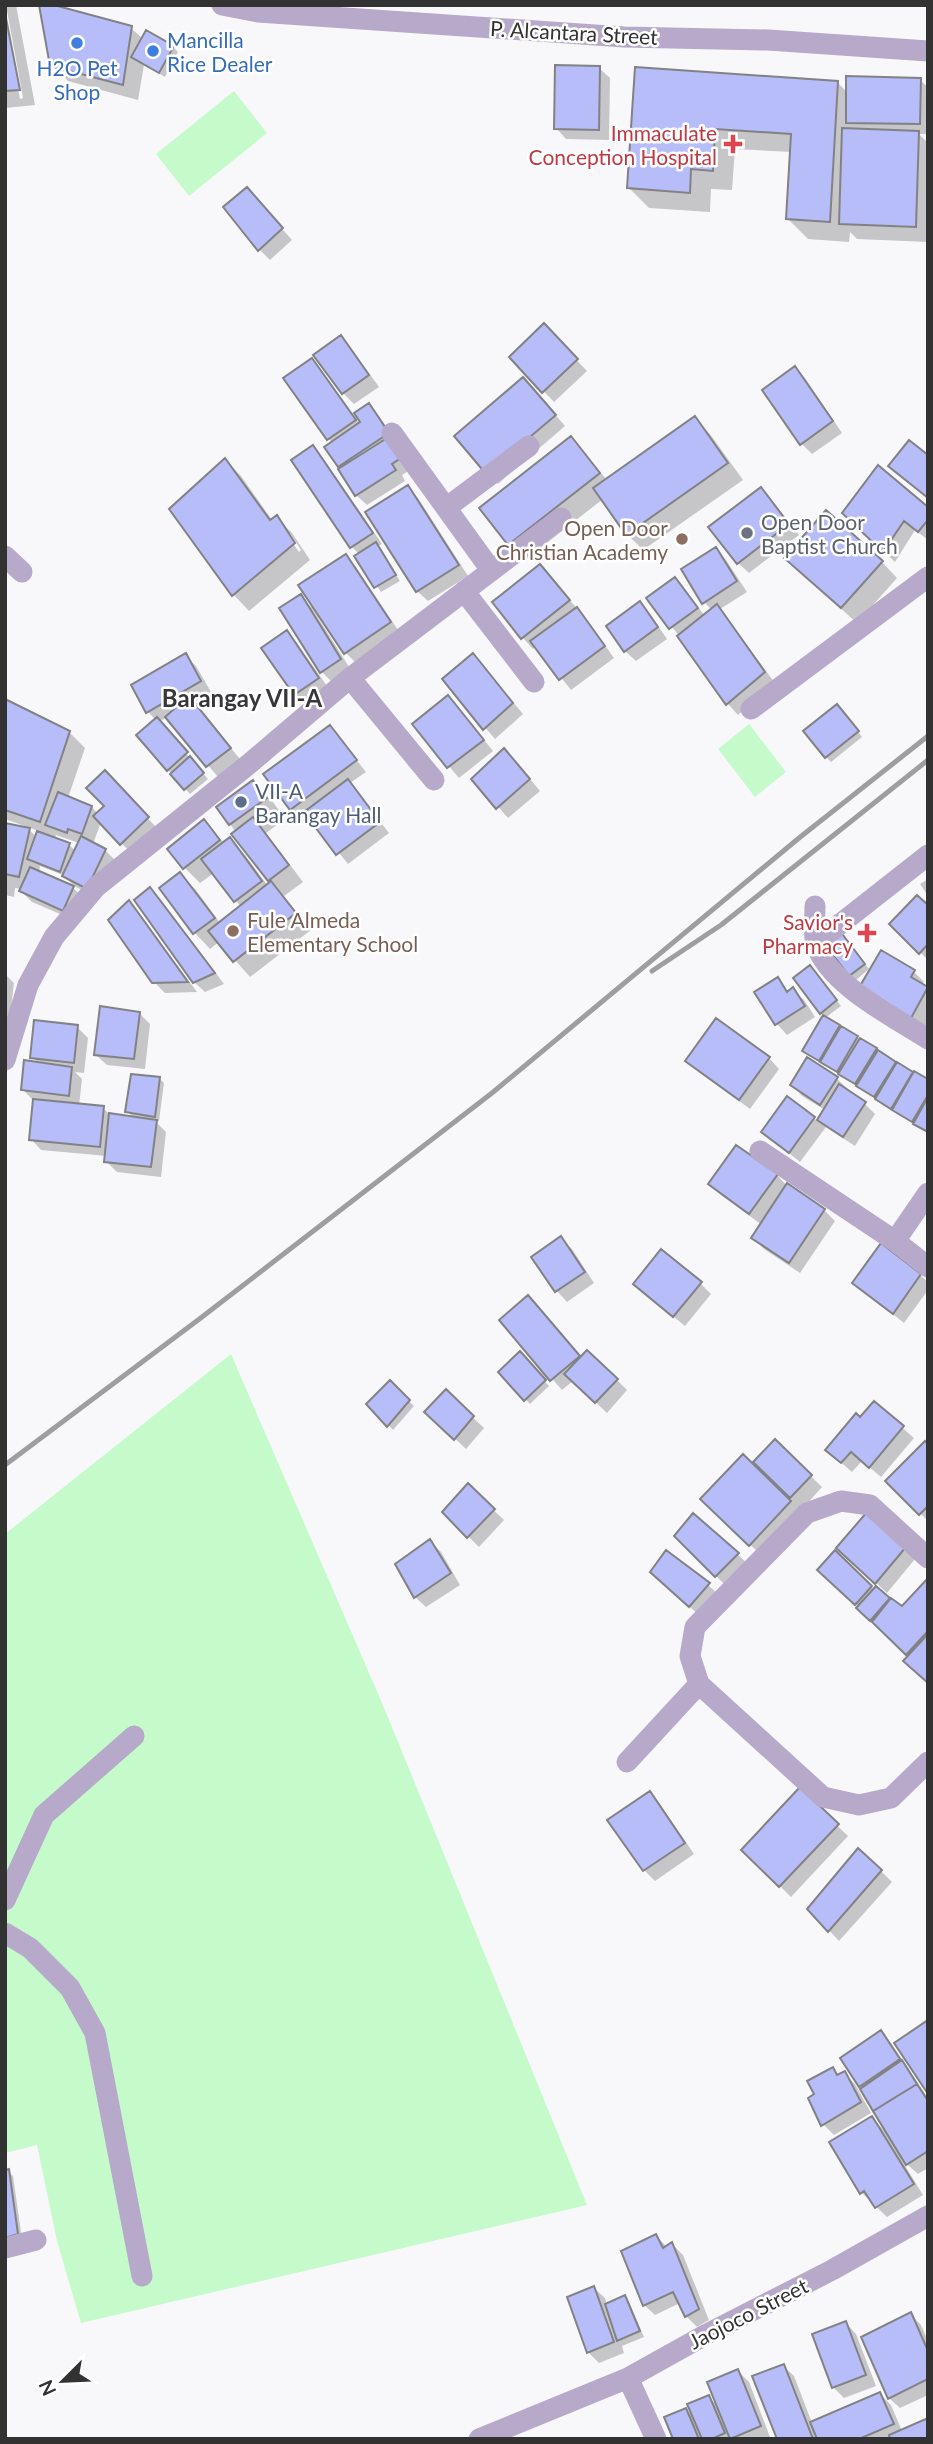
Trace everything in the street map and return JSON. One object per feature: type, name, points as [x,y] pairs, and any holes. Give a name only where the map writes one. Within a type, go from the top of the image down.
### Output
[{"type":"street","name":"P. Alcantara Street","points":[[222,5],[258,12],[597,35],[768,40],[928,51]]},
{"type":"street","points":[[392,433],[491,570]]},
{"type":"street","points":[[446,508],[529,446]]},
{"type":"street","points":[[5,1060],[27,985],[54,937],[96,887],[249,764],[350,678],[561,518]]},
{"type":"street","points":[[5,556],[22,572]]},
{"type":"street","points":[[751,709],[928,577]]},
{"type":"street","points":[[464,591],[534,682]]},
{"type":"street","points":[[350,678],[433,780]]},
{"type":"street","points":[[816,943],[928,855]]},
{"type":"street","points":[[814,906],[816,943],[828,969],[849,987],[928,1039]]},
{"type":"street","points":[[760,1151],[928,1266]]},
{"type":"street","points":[[895,1241],[928,1193]]},
{"type":"street","points":[[928,1558],[870,1506],[841,1501],[807,1513],[695,1627],[690,1656],[699,1684],[823,1797],[859,1805],[891,1798],[928,1762]]},
{"type":"street","points":[[627,1762],[699,1684]]},
{"type":"street","points":[[5,1900],[44,1815],[134,1736]]},
{"type":"street","points":[[5,1933],[30,1948],[70,1988],[95,2033],[142,2276]]},
{"type":"street","name":"Jaojoco Street","points":[[479,2439],[628,2378],[928,2216]]},
{"type":"street","points":[[5,2248],[36,2240]]},
{"type":"street","points":[[628,2378],[656,2439]]},
{"type":"green space","points":[[234,91],[267,133],[189,196],[156,154]]},
{"type":"green space","points":[[749,724],[786,772],[755,797],[718,749]]},
{"type":"green space","points":[[231,1354],[385,1710],[587,2205],[81,2323],[57,2241],[37,2145],[5,2153],[5,1534]]},
{"type":"building","points":[[39,5],[54,5],[132,26],[123,85],[50,66]]},
{"type":"building","points":[[5,13],[20,90],[5,91]]},
{"type":"building","points":[[146,30],[174,46],[159,73],[131,57]]},
{"type":"building","points":[[555,65],[600,66],[599,130],[554,129]]},
{"type":"building","name":"Immaculate Conception Hospital","points":[[635,67],[838,81],[830,222],[786,219],[791,134],[715,129],[713,171],[691,169],[690,193],[627,188]]},
{"type":"building","points":[[846,76],[921,78],[920,124],[846,123]]},
{"type":"building","points":[[842,128],[919,131],[916,227],[839,224]]},
{"type":"building","points":[[247,187],[283,228],[258,251],[223,207]]},
{"type":"building","points":[[544,323],[578,359],[542,393],[509,357]]},
{"type":"building","points":[[341,335],[369,375],[342,394],[313,355]]},
{"type":"building","points":[[312,358],[356,420],[327,440],[283,378]]},
{"type":"building","points":[[795,366],[833,421],[800,445],[762,390]]},
{"type":"building","points":[[523,377],[556,415],[486,474],[454,436]]},
{"type":"building","points":[[369,403],[389,433],[338,467],[324,447],[360,422],[354,413]]},
{"type":"building","points":[[695,416],[728,463],[626,535],[593,488]]},
{"type":"building","points":[[571,436],[600,473],[508,545],[479,508]]},
{"type":"building","points":[[387,438],[401,458],[392,464],[396,470],[355,496],[338,469]]},
{"type":"building","points":[[909,440],[928,455],[928,498],[888,466]]},
{"type":"building","points":[[313,445],[373,533],[350,548],[291,460]]},
{"type":"building","points":[[225,458],[270,520],[277,515],[295,543],[232,596],[169,509]]},
{"type":"building","points":[[878,465],[928,507],[928,520],[918,532],[904,521],[883,552],[842,513]]},
{"type":"building","points":[[408,485],[459,565],[416,592],[365,512]]},
{"type":"building","points":[[761,487],[789,524],[737,564],[708,527]]},
{"type":"building","points":[[826,510],[883,561],[841,608],[784,558]]},
{"type":"building","points":[[376,542],[396,575],[374,588],[354,556]]},
{"type":"building","points":[[716,547],[737,581],[702,604],[681,569]]},
{"type":"building","points":[[346,554],[391,622],[344,654],[298,585]]},
{"type":"building","points":[[540,564],[570,600],[521,639],[492,602]]},
{"type":"building","points":[[675,577],[698,608],[669,629],[646,598]]},
{"type":"building","points":[[301,594],[341,659],[320,673],[279,608]]},
{"type":"building","points":[[640,601],[658,627],[624,652],[606,626]]},
{"type":"building","points":[[717,604],[765,672],[726,705],[677,636]]},
{"type":"building","points":[[577,607],[605,646],[559,680],[530,641]]},
{"type":"building","points":[[287,630],[319,678],[294,695],[261,648]]},
{"type":"building","points":[[186,653],[201,681],[146,713],[131,685]]},
{"type":"building","points":[[473,653],[513,703],[483,730],[442,679]]},
{"type":"building","points":[[448,695],[484,740],[447,768],[412,724]]},
{"type":"building","points":[[189,696],[231,748],[206,767],[165,717]]},
{"type":"building","points":[[5,699],[70,731],[40,822],[5,810]]},
{"type":"building","points":[[837,704],[859,731],[825,758],[803,731]]},
{"type":"building","points":[[157,717],[188,752],[167,771],[136,735]]},
{"type":"building","points":[[330,725],[357,760],[290,810],[263,774]]},
{"type":"building","points":[[504,748],[530,779],[496,809],[471,779]]},
{"type":"building","points":[[190,756],[204,773],[184,790],[170,774]]},
{"type":"building","points":[[105,770],[149,817],[120,845],[93,816],[104,806],[86,788]]},
{"type":"building","points":[[348,779],[380,822],[336,855],[304,812]]},
{"type":"building","name":"VII-A Barangay Hall","points":[[253,780],[267,798],[229,825],[216,807]]},
{"type":"building","points":[[58,792],[92,806],[82,834],[68,829],[67,833],[45,825]]},
{"type":"building","points":[[253,817],[289,865],[268,881],[231,834]]},
{"type":"building","points":[[204,819],[220,840],[183,869],[167,849]]},
{"type":"building","points":[[5,823],[30,828],[19,877],[5,874]]},
{"type":"building","points":[[37,831],[70,843],[60,872],[27,859]]},
{"type":"building","points":[[81,836],[106,849],[87,889],[62,876]]},
{"type":"building","points":[[230,837],[262,881],[234,902],[201,859]]},
{"type":"building","points":[[30,867],[74,886],[63,911],[19,891]]},
{"type":"building","points":[[180,872],[215,918],[193,934],[159,888]]},
{"type":"building","points":[[271,881],[296,913],[233,962],[208,931]]},
{"type":"building","points":[[150,887],[215,973],[193,983],[134,900]]},
{"type":"building","points":[[917,895],[928,905],[928,944],[919,954],[889,924]]},
{"type":"building","points":[[129,900],[188,982],[152,983],[108,920]]},
{"type":"building","points":[[840,931],[865,964],[849,976],[824,943]]},
{"type":"building","points":[[881,950],[915,970],[911,977],[928,987],[911,1018],[860,986]]},
{"type":"building","points":[[810,965],[837,1000],[820,1014],[793,978]]},
{"type":"building","points":[[778,977],[787,992],[793,987],[805,1006],[775,1025],[754,992]]},
{"type":"building","points":[[100,1006],[140,1012],[134,1059],[94,1055]]},
{"type":"building","points":[[823,1015],[840,1025],[819,1061],[802,1051]]},
{"type":"building","points":[[716,1018],[770,1057],[739,1100],[685,1061]]},
{"type":"building","points":[[34,1020],[78,1025],[74,1063],[30,1058]]},
{"type":"building","points":[[841,1026],[858,1036],[837,1072],[820,1062]]},
{"type":"building","points":[[860,1038],[877,1048],[855,1084],[838,1074]]},
{"type":"building","points":[[878,1050],[896,1062],[874,1097],[856,1086]]},
{"type":"building","points":[[807,1057],[838,1077],[820,1105],[790,1085]]},
{"type":"building","points":[[24,1060],[72,1067],[69,1096],[21,1090]]},
{"type":"building","points":[[897,1062],[913,1072],[891,1109],[875,1099]]},
{"type":"building","points":[[914,1071],[928,1079],[928,1095],[912,1122],[892,1110]]},
{"type":"building","points":[[131,1074],[160,1077],[155,1117],[125,1112]]},
{"type":"building","points":[[839,1084],[866,1102],[843,1137],[817,1120]]},
{"type":"building","points":[[787,1096],[815,1117],[789,1153],[761,1132]]},
{"type":"building","points":[[928,1097],[928,1132],[913,1124]]},
{"type":"building","points":[[33,1099],[104,1106],[100,1147],[29,1140]]},
{"type":"building","points":[[109,1113],[157,1120],[151,1167],[104,1162]]},
{"type":"building","points":[[736,1145],[778,1174],[749,1214],[708,1184]]},
{"type":"building","points":[[787,1183],[825,1209],[789,1263],[751,1238]]},
{"type":"building","points":[[561,1236],[585,1272],[555,1292],[531,1257]]},
{"type":"building","points":[[881,1243],[921,1274],[893,1314],[852,1283]]},
{"type":"building","points":[[661,1249],[702,1282],[673,1317],[633,1284]]},
{"type":"building","points":[[528,1295],[580,1356],[550,1381],[499,1320]]},
{"type":"building","points":[[587,1350],[618,1379],[595,1403],[564,1374]]},
{"type":"building","points":[[520,1351],[546,1380],[524,1401],[498,1372]]},
{"type":"building","points":[[390,1380],[410,1400],[387,1427],[366,1404]]},
{"type":"building","points":[[446,1389],[474,1416],[454,1440],[424,1412]]},
{"type":"building","points":[[874,1401],[904,1426],[869,1468],[851,1452],[841,1463],[825,1450],[856,1413],[860,1417]]},
{"type":"building","points":[[775,1439],[812,1475],[790,1498],[753,1462]]},
{"type":"building","points":[[925,1441],[928,1444],[928,1506],[919,1515],[885,1481]]},
{"type":"building","points":[[743,1454],[791,1501],[749,1546],[700,1499]]},
{"type":"building","points":[[468,1483],[495,1509],[467,1538],[442,1512]]},
{"type":"building","points":[[867,1512],[906,1547],[875,1584],[836,1548]]},
{"type":"building","points":[[693,1513],[739,1553],[715,1577],[674,1536]]},
{"type":"building","points":[[430,1539],[451,1573],[414,1598],[395,1564]]},
{"type":"building","points":[[666,1550],[710,1583],[689,1607],[650,1572]]},
{"type":"building","points":[[835,1550],[872,1586],[855,1605],[817,1570]]},
{"type":"building","points":[[928,1578],[928,1631],[906,1655],[872,1622],[891,1598],[902,1606]]},
{"type":"building","points":[[876,1586],[890,1598],[870,1621],[856,1608]]},
{"type":"building","points":[[928,1634],[928,1683],[903,1661]]},
{"type":"building","points":[[800,1787],[839,1824],[779,1887],[741,1850]]},
{"type":"building","points":[[650,1791],[685,1843],[643,1871],[607,1820]]},
{"type":"building","points":[[858,1848],[882,1870],[828,1932],[807,1909]]},
{"type":"building","points":[[928,2020],[928,2094],[894,2043]]},
{"type":"building","points":[[881,2030],[900,2059],[859,2087],[840,2058]]},
{"type":"building","points":[[902,2060],[917,2084],[873,2111],[860,2089]]},
{"type":"building","points":[[833,2067],[837,2075],[845,2071],[861,2102],[821,2126],[808,2098],[814,2094],[807,2081]]},
{"type":"building","points":[[917,2084],[928,2101],[928,2151],[906,2165],[873,2111]]},
{"type":"building","points":[[872,2116],[914,2184],[875,2208],[864,2191],[860,2194],[829,2142]]},
{"type":"building","points":[[9,2169],[18,2234],[5,2238],[5,2170]]},
{"type":"building","points":[[656,2234],[663,2248],[672,2242],[699,2309],[685,2317],[673,2292],[643,2306],[621,2251]]},
{"type":"building","points":[[594,2286],[614,2342],[587,2353],[567,2297]]},
{"type":"building","points":[[625,2295],[640,2331],[617,2341],[605,2304]]},
{"type":"building","points":[[911,2312],[928,2351],[928,2379],[888,2399],[861,2337]]},
{"type":"building","points":[[846,2321],[866,2375],[832,2388],[812,2334]]},
{"type":"building","points":[[784,2364],[813,2439],[777,2439],[752,2376]]},
{"type":"building","points":[[738,2369],[761,2426],[730,2439],[707,2382]]},
{"type":"building","points":[[880,2392],[894,2424],[859,2439],[817,2439],[810,2422]]},
{"type":"building","points":[[709,2395],[725,2433],[712,2439],[702,2439],[687,2404]]},
{"type":"building","points":[[686,2408],[699,2439],[673,2439],[664,2417]]},
{"type":"building","points":[[928,2418],[928,2439],[890,2439],[889,2435]]},
{"type":"railway","points":[[5,1465],[492,1093],[799,838],[928,736]]},
{"type":"railway","points":[[652,971],[721,925],[928,760]]},
{"type":"place","name":"H2O Pet Shop","points":[[77,43]]},
{"type":"place","name":"Mancilla Rice Dealer","points":[[153,51]]},
{"type":"place","name":"Immaculate Conception Hospital","points":[[733,144]]},
{"type":"place","name":"Open Door Baptist Church","points":[[747,533]]},
{"type":"place","name":"Open Door Christian Academy","points":[[682,539]]},
{"type":"place","name":"VII-A Barangay Hall","points":[[241,802]]},
{"type":"place","name":"Fule Almeda Elementary School","points":[[233,931]]},
{"type":"place","name":"Savior's Pharmacy","points":[[867,933]]},
{"type":"district","name":"Barangay VII-A","points":[[242,697]]}]
